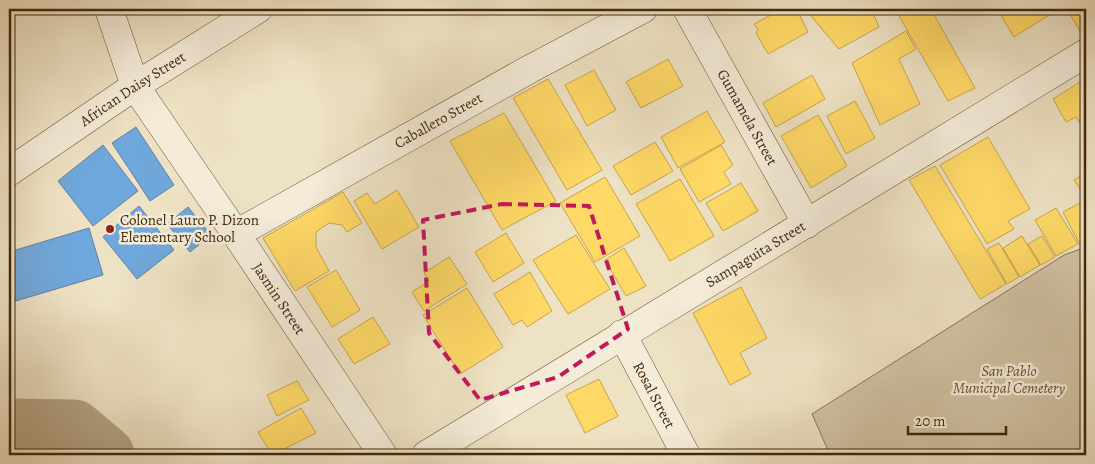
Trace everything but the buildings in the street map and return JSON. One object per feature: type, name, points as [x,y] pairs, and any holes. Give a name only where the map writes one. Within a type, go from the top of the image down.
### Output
[{"type":"street","name":"Jasmin Street","points":[[109,9],[135,86],[383,455]]},
{"type":"street","name":"African Daisy Street","points":[[9,172],[135,86],[258,9]]},
{"type":"street","name":"Caballero Street","points":[[236,234],[530,69],[643,9]]},
{"type":"street","name":"Gumamela Street","points":[[688,9],[807,224]]},
{"type":"street","name":"Sampaguita Street","points":[[426,455],[1086,53]]},
{"type":"street","name":"Rosal Street","points":[[622,334],[686,455]]},
{"type":"highlighted area","points":[[502,204],[589,206],[628,329],[558,377],[480,400],[429,333],[423,220]]},
{"type":"green space","name":"San Pablo Municipal Cemetery","points":[[1086,247],[1086,455],[830,455],[812,414],[1064,255]]},
{"type":"waterway","points":[[9,428],[74,429],[105,455]]},
{"type":"place","name":"Colonel Lauro P. Dizon Elementary School","points":[[110,229]]}]
